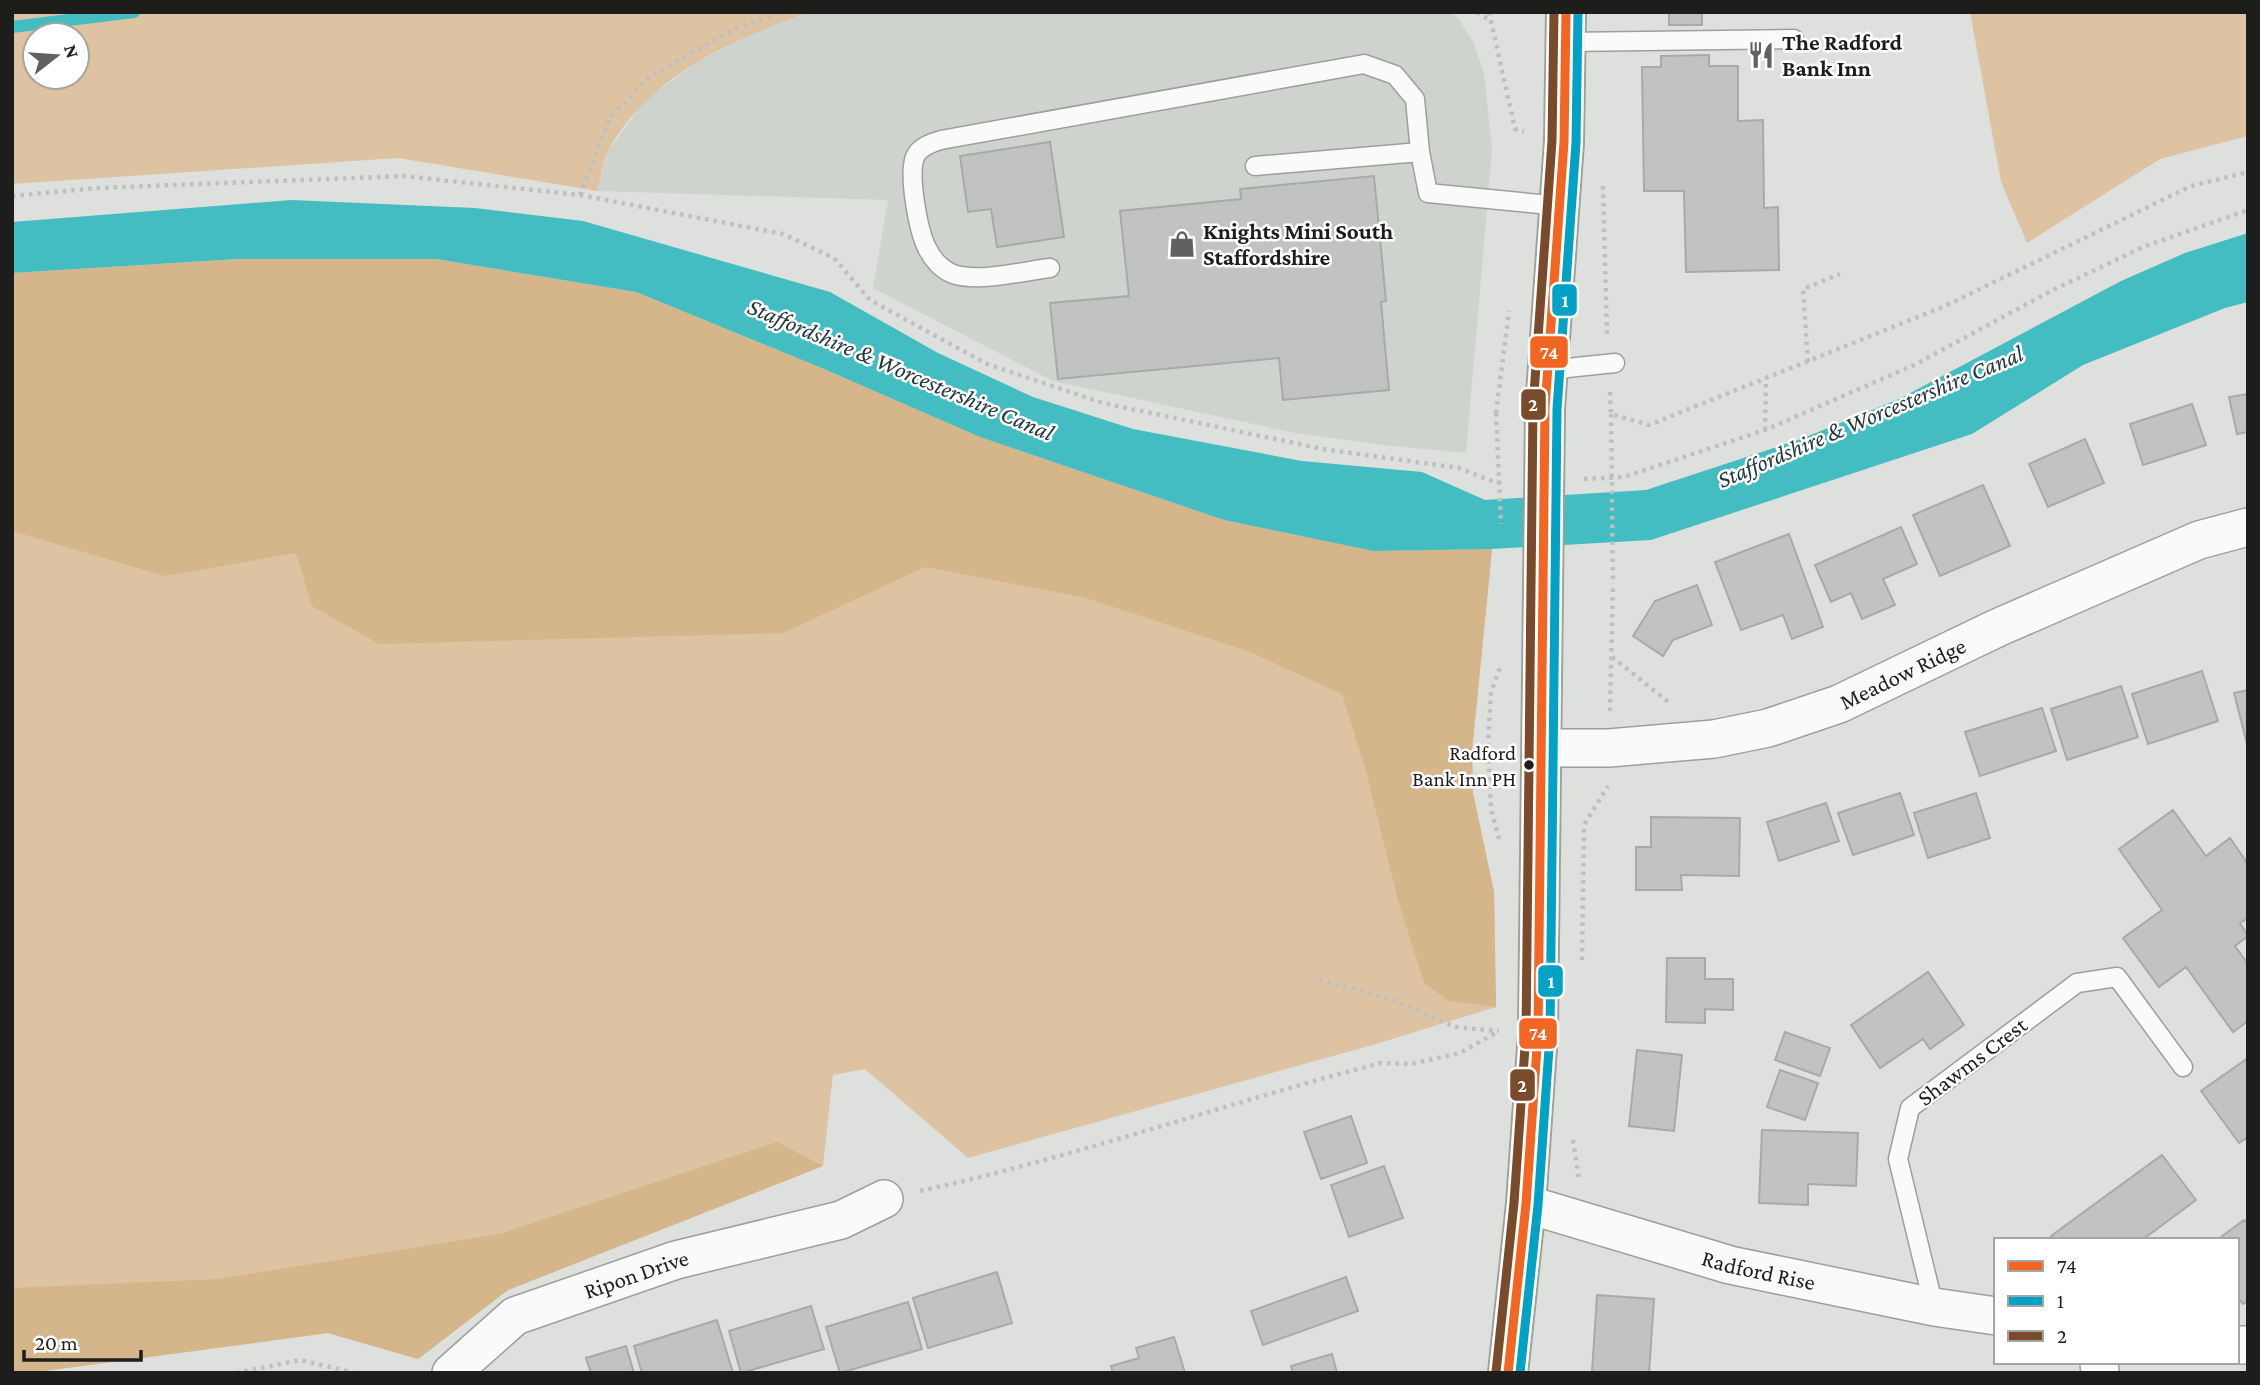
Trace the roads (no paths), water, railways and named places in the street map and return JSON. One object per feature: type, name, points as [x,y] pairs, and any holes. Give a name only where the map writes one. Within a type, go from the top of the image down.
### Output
[{"type":"highway","points":[[1508,1373],[1526,1204],[1538,1033],[1545,408],[1564,142],[1566,27]]},
{"type":"street","name":"Meadow Ridge","points":[[1541,748],[1609,747],[1714,739],[1768,728],[1839,704],[1997,628],[2186,545],[2248,527]]},
{"type":"street","name":"Ripon Drive","points":[[451,1373],[515,1316],[676,1260],[844,1230],[884,1199]]},
{"type":"street","name":"Radford Rise","points":[[1526,1204],[1730,1265],[1934,1307],[1994,1316]]},
{"type":"lane","points":[[1566,27],[1794,39]]},
{"type":"lane","points":[[1050,268],[968,278],[950,273],[936,262],[927,248],[919,222],[912,169],[915,154],[926,145],[941,140],[1364,64],[1395,75],[1415,99],[1427,193],[1560,206]]},
{"type":"lane","points":[[1255,166],[1420,152]]},
{"type":"lane","points":[[1548,370],[1612,363]]},
{"type":"lane","name":"Shawms Crest","points":[[1934,1307],[1898,1159],[1910,1108],[2077,983],[2117,977],[2183,1067]]},
{"type":"water","name":"Staffordshire & Worcestershire Canal","points":[[291,200],[475,208],[583,221],[830,292],[938,353],[1033,397],[1133,429],[1302,461],[1422,472],[1485,500],[1646,490],[1801,439],[1899,399],[2121,281],[2185,253],[2248,233],[2248,302],[2225,308],[2083,365],[1972,434],[1651,540],[1492,549],[1373,551],[1224,520],[980,437],[636,292],[436,259],[239,259],[12,273],[12,222]]},
{"type":"waterway","points":[[12,27],[134,12]]},
{"type":"place","name":"The Radford Bank Inn","points":[[1761,55]]},
{"type":"place","name":"Knights Mini South Staffordshire","points":[[1182,244]]},
{"type":"place","name":"Radford Bank Inn PH","points":[[1529,765]]}]
